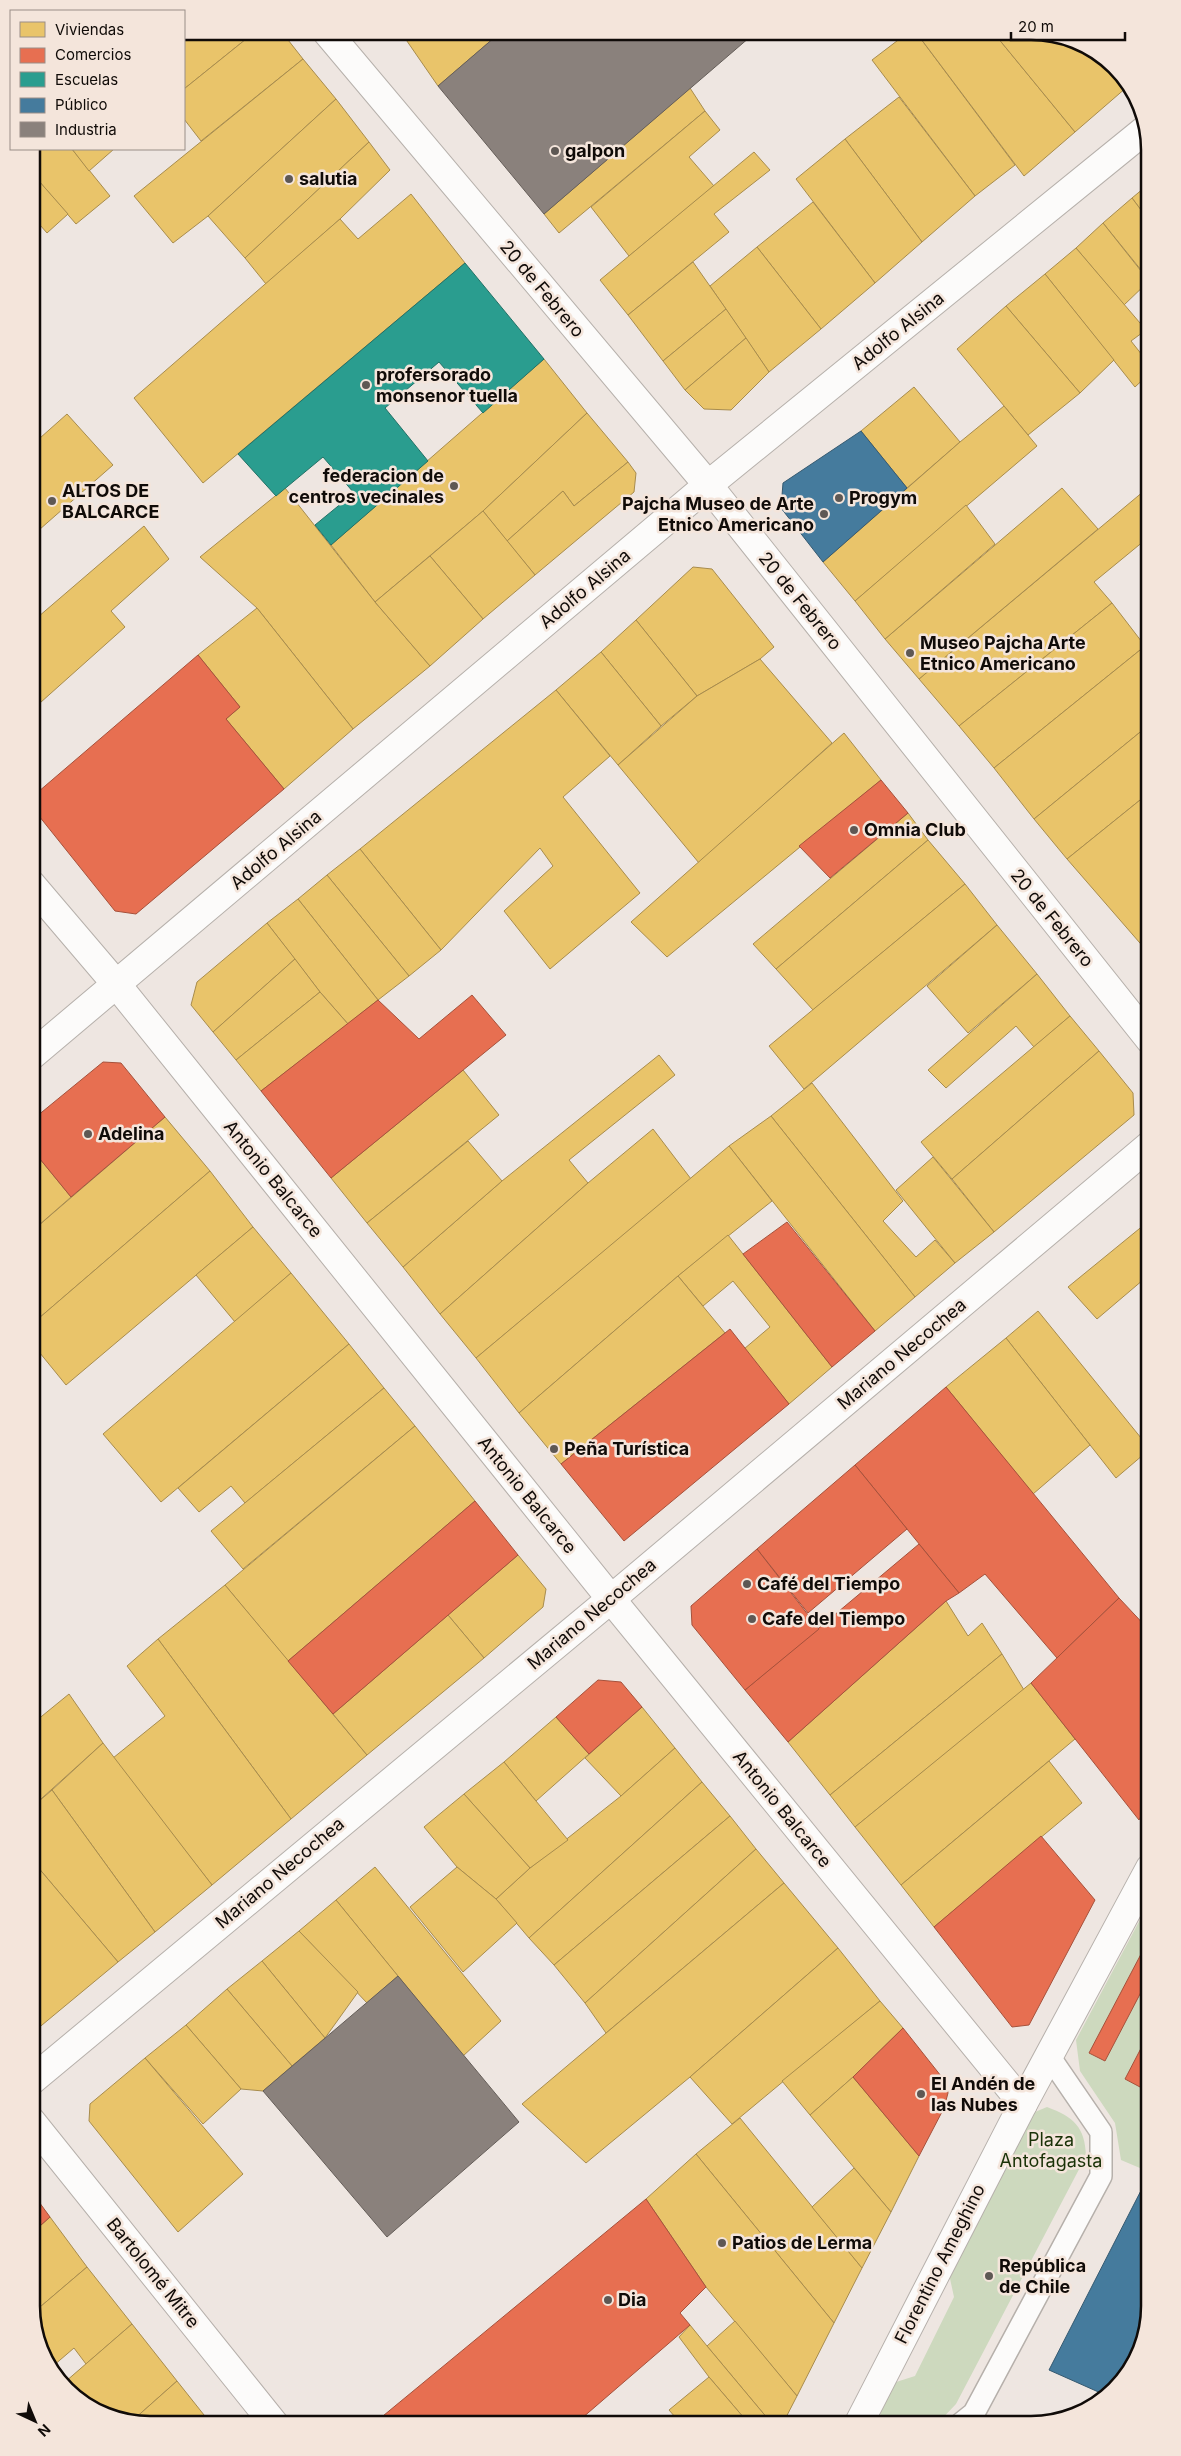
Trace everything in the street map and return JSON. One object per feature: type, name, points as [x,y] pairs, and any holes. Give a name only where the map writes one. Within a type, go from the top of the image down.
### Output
[{"type":"street","name":"20 de Febrero","points":[[334,40],[708,485],[1141,1029]]},
{"type":"street","name":"Adolfo Alsina","points":[[40,1049],[708,485],[1140,134]]},
{"type":"street","name":"Antonio Balcarce","points":[[40,895],[117,985],[611,1599],[1023,2104]]},
{"type":"street","name":"Mariano Necochea","points":[[40,2074],[611,1599],[1141,1153]]},
{"type":"street","name":"Florentino Ameghino","points":[[863,2416],[1023,2104],[1141,1885]]},
{"type":"street","name":"Bartolomé Mitre","points":[[40,2132],[269,2416]]},
{"type":"lane","points":[[970,2416],[974,2413],[1101,2176],[1101,2132],[1049,2056]]},
{"type":"green space","points":[[1141,1918],[1141,2168],[1121,2160],[1115,2123],[1080,2071],[1076,2040]]},
{"type":"green space","name":"Plaza Antofagasta","points":[[1047,2107],[1071,2119],[1080,2130],[1086,2156],[956,2404],[945,2416],[881,2416],[879,2408],[893,2383],[915,2376],[954,2297],[949,2274],[1028,2121],[1035,2112]]},
{"type":"building: Viviendas","points":[[185,40],[245,40],[185,88]]},
{"type":"building: Viviendas","points":[[245,40],[288,40],[303,59],[201,141],[185,120],[185,88]]},
{"type":"building: Viviendas","points":[[406,40],[492,40],[438,86]]},
{"type":"building: Viviendas","points":[[898,40],[922,40],[1015,165],[975,196],[872,60]]},
{"type":"building: Viviendas","points":[[922,40],[1000,40],[1075,132],[1024,176]]},
{"type":"building: Viviendas","points":[[1000,40],[1038,40],[1073,48],[1109,72],[1123,90],[1075,132]]},
{"type":"building: Viviendas","points":[[303,59],[336,99],[208,216],[173,243],[134,196]]},
{"type":"building: Viviendas","points":[[690,88],[705,111],[559,233],[544,214]]},
{"type":"building: Viviendas","points":[[899,97],[975,196],[922,242],[845,139]]},
{"type":"building: Viviendas","name":"salutia","points":[[336,99],[369,142],[245,258],[208,216]]},
{"type":"building: Viviendas","points":[[705,111],[720,130],[689,157],[714,186],[629,256],[591,207]]},
{"type":"building: Viviendas","points":[[845,139],[922,242],[875,283],[796,179]]},
{"type":"building: Viviendas","points":[[369,142],[390,170],[340,219],[266,284],[245,258]]},
{"type":"building: Viviendas","points":[[40,150],[73,150],[110,196],[76,224],[40,182]]},
{"type":"building: Viviendas","points":[[73,150],[113,150],[89,171]]},
{"type":"building: Viviendas","points":[[754,152],[770,170],[714,214],[729,232],[628,315],[600,280]]},
{"type":"building: Viviendas","points":[[40,182],[68,214],[47,233],[40,225]]},
{"type":"building: Viviendas","points":[[1141,190],[1141,210],[1132,198]]},
{"type":"building: Viviendas","points":[[411,194],[465,263],[203,483],[134,398],[340,219],[358,239]]},
{"type":"building: Viviendas","points":[[1132,198],[1141,210],[1141,270],[1103,223]]},
{"type":"building: Viviendas","points":[[813,202],[875,283],[821,329],[757,247]]},
{"type":"building: Viviendas","points":[[1103,223],[1141,271],[1141,289],[1124,305],[1076,248]]},
{"type":"building: Viviendas","points":[[757,247],[821,329],[769,372],[710,286]]},
{"type":"building: Viviendas","points":[[1076,248],[1141,324],[1141,334],[1131,341],[1141,354],[1141,381],[1135,387],[1045,274]]},
{"type":"building: Viviendas","points":[[693,262],[726,309],[663,361],[628,315]]},
{"type":"building: Viviendas","points":[[1045,274],[1114,360],[1080,393],[1006,306]]},
{"type":"building: Viviendas","points":[[1006,306],[1080,393],[1028,435],[957,349]]},
{"type":"building: Viviendas","points":[[726,309],[746,338],[685,390],[663,361]]},
{"type":"building: Viviendas","points":[[746,338],[769,372],[731,410],[704,409],[685,390]]},
{"type":"building: Viviendas","name":"federacion de centros vecinales","points":[[544,359],[587,413],[483,511],[375,602],[331,545]]},
{"type":"building: Viviendas","points":[[914,387],[960,442],[907,488],[861,431]]},
{"type":"building: Viviendas","points":[[1004,406],[1037,446],[855,601],[823,562]]},
{"type":"building: Viviendas","points":[[587,413],[628,462],[574,506],[563,491],[507,541],[483,511]]},
{"type":"building: Viviendas","name":"ALTOS DE BALCARCE","points":[[67,414],[113,465],[40,529],[40,438]]},
{"type":"building: Viviendas","points":[[628,462],[636,473],[634,492],[535,575],[507,541],[563,491],[574,506]]},
{"type":"building: Viviendas","points":[[285,488],[375,602],[430,666],[353,729],[257,608],[200,557]]},
{"type":"building: Viviendas","points":[[1062,488],[1098,529],[919,679],[885,639]]},
{"type":"building: Viviendas","points":[[1141,494],[1141,543],[1094,582],[1112,603],[959,726],[919,679]]},
{"type":"building: Viviendas","points":[[966,505],[995,544],[885,639],[855,601]]},
{"type":"building: Viviendas","points":[[483,511],[535,575],[483,619],[430,556]]},
{"type":"building: Viviendas","points":[[144,526],[169,559],[111,611],[125,627],[40,703],[40,615]]},
{"type":"building: Viviendas","points":[[430,556],[483,619],[430,666],[375,602]]},
{"type":"building: Viviendas","points":[[693,567],[712,569],[774,647],[760,659],[697,696],[636,620]]},
{"type":"building: Viviendas","points":[[1112,603],[1141,641],[1141,649],[994,768],[959,726]]},
{"type":"building: Viviendas","points":[[257,608],[353,729],[284,789],[226,719],[240,707],[198,655]]},
{"type":"building: Viviendas","points":[[636,620],[697,696],[661,726],[601,652]]},
{"type":"building: Viviendas","points":[[1141,649],[1141,731],[1034,819],[994,768]]},
{"type":"building: Viviendas","points":[[601,652],[661,726],[618,765],[556,690]]},
{"type":"building: Viviendas","points":[[760,659],[832,743],[699,863],[618,765],[697,696]]},
{"type":"building: Viviendas","points":[[556,690],[610,756],[563,797],[640,893],[550,969],[504,911],[553,866],[540,848],[441,950],[360,849]]},
{"type":"building: Viviendas","points":[[1141,731],[1141,799],[1067,859],[1034,819]]},
{"type":"building: Viviendas","points":[[844,733],[881,780],[667,957],[631,922]]},
{"type":"building: Viviendas","points":[[1141,799],[1141,944],[1067,859]]},
{"type":"building: Viviendas","points":[[908,813],[928,840],[776,969],[753,944]]},
{"type":"building: Viviendas","points":[[928,840],[965,884],[813,1010],[776,969]]},
{"type":"building: Viviendas","points":[[360,849],[441,950],[409,976],[327,875]]},
{"type":"building: Viviendas","points":[[327,875],[409,976],[378,1000],[298,899]]},
{"type":"building: Viviendas","points":[[965,884],[997,925],[804,1089],[769,1046]]},
{"type":"building: Viviendas","points":[[298,899],[378,1000],[348,1024],[320,992],[267,923]]},
{"type":"building: Viviendas","points":[[267,923],[295,959],[213,1032],[191,1005],[197,982]]},
{"type":"building: Viviendas","points":[[997,925],[1037,974],[968,1033],[927,986]]},
{"type":"building: Viviendas","points":[[295,959],[320,992],[236,1060],[213,1032]]},
{"type":"building: Viviendas","points":[[1037,974],[1070,1016],[1034,1047],[1016,1026],[946,1088],[928,1070]]},
{"type":"building: Viviendas","points":[[320,992],[348,1024],[261,1091],[236,1060]]},
{"type":"building: Viviendas","points":[[1070,1016],[1099,1051],[952,1179],[921,1142]]},
{"type":"building: Viviendas","points":[[1099,1051],[1133,1093],[1134,1115],[994,1232],[952,1179]]},
{"type":"building: Viviendas","points":[[659,1055],[675,1075],[569,1160],[588,1183],[440,1314],[403,1267],[502,1181]]},
{"type":"building: Viviendas","points":[[463,1070],[499,1115],[367,1223],[331,1178]]},
{"type":"building: Viviendas","points":[[812,1083],[903,1201],[883,1221],[916,1257],[935,1240],[955,1263],[915,1297],[771,1116]]},
{"type":"building: Viviendas","points":[[771,1116],[915,1297],[875,1331],[729,1146]]},
{"type":"building: Viviendas","points":[[165,1117],[210,1171],[40,1317],[40,1224]]},
{"type":"building: Viviendas","points":[[653,1129],[691,1179],[476,1358],[440,1314],[588,1183]]},
{"type":"building: Viviendas","points":[[468,1141],[502,1181],[403,1267],[367,1223]]},
{"type":"building: Viviendas","points":[[729,1146],[772,1201],[678,1276],[519,1413],[476,1358]]},
{"type":"building: Viviendas","points":[[933,1157],[994,1232],[955,1263],[896,1190]]},
{"type":"building: Viviendas","points":[[40,1159],[71,1197],[40,1224]]},
{"type":"building: Viviendas","points":[[210,1171],[253,1227],[66,1385],[40,1353],[40,1317]]},
{"type":"building: Viviendas","points":[[253,1227],[291,1273],[235,1322],[196,1275]]},
{"type":"building: Viviendas","points":[[1141,1227],[1141,1282],[1097,1319],[1068,1287]]},
{"type":"building: Viviendas","points":[[728,1235],[832,1367],[789,1404],[744,1349],[770,1327],[733,1281],[703,1306],[678,1276]]},
{"type":"building: Viviendas","points":[[291,1273],[349,1344],[161,1502],[103,1434]]},
{"type":"building: Viviendas","points":[[678,1276],[725,1333],[561,1464],[519,1413]]},
{"type":"building: Viviendas","points":[[1038,1311],[1141,1438],[1141,1457],[1116,1478],[1006,1338]]},
{"type":"building: Viviendas","points":[[1006,1338],[1090,1445],[1033,1494],[946,1387]]},
{"type":"building: Viviendas","points":[[349,1344],[384,1388],[245,1503],[231,1486],[199,1512],[178,1488]]},
{"type":"building: Viviendas","points":[[384,1388],[415,1426],[243,1569],[211,1531]]},
{"type":"building: Viviendas","points":[[415,1426],[475,1501],[288,1661],[225,1585]]},
{"type":"building: Viviendas","points":[[518,1555],[546,1589],[543,1607],[484,1658],[448,1615]]},
{"type":"building: Viviendas","points":[[225,1585],[367,1755],[291,1819],[158,1639]]},
{"type":"building: Viviendas","points":[[946,1601],[968,1636],[982,1623],[1002,1654],[830,1795],[788,1742]]},
{"type":"building: Viviendas","points":[[448,1615],[484,1658],[367,1755],[333,1714]]},
{"type":"building: Viviendas","points":[[158,1639],[291,1819],[212,1885],[113,1758],[165,1716],[127,1666]]},
{"type":"building: Viviendas","points":[[1002,1654],[1024,1690],[855,1827],[830,1795]]},
{"type":"building: Viviendas","points":[[1031,1683],[1075,1739],[901,1885],[855,1827]]},
{"type":"building: Viviendas","points":[[69,1694],[103,1743],[40,1800],[40,1718]]},
{"type":"building: Viviendas","points":[[642,1707],[675,1748],[621,1796],[585,1758]]},
{"type":"building: Viviendas","points":[[556,1717],[589,1754],[536,1801],[504,1762]]},
{"type":"building: Viviendas","points":[[103,1743],[212,1885],[155,1932],[52,1790]]},
{"type":"building: Viviendas","points":[[675,1748],[702,1782],[529,1938],[496,1899],[530,1868],[621,1796]]},
{"type":"building: Viviendas","points":[[1049,1761],[1082,1803],[934,1927],[901,1885]]},
{"type":"building: Viviendas","points":[[504,1762],[568,1840],[530,1868],[464,1794]]},
{"type":"building: Viviendas","points":[[702,1782],[730,1816],[554,1965],[529,1938]]},
{"type":"building: Viviendas","points":[[52,1790],[155,1932],[118,1962],[40,1870],[40,1800]]},
{"type":"building: Viviendas","points":[[464,1794],[530,1868],[496,1899],[457,1867],[424,1827]]},
{"type":"building: Viviendas","points":[[730,1816],[756,1849],[585,2003],[554,1965]]},
{"type":"building: Viviendas","points":[[756,1849],[784,1883],[606,2033],[585,2003]]},
{"type":"building: Viviendas","points":[[375,1867],[501,2021],[463,2056],[336,1900]]},
{"type":"building: Viviendas","points":[[457,1867],[496,1899],[517,1923],[463,1972],[410,1907]]},
{"type":"building: Viviendas","points":[[40,1870],[118,1962],[40,2027]]},
{"type":"building: Viviendas","points":[[784,1883],[838,1948],[690,2077],[586,2163],[522,2104]]},
{"type":"building: Viviendas","points":[[336,1900],[398,1976],[367,2003],[299,1931]]},
{"type":"building: Viviendas","points":[[299,1931],[358,1992],[325,2038],[262,1961]]},
{"type":"building: Viviendas","points":[[838,1948],[880,2001],[732,2124],[690,2077]]},
{"type":"building: Viviendas","points":[[262,1961],[325,2038],[292,2066],[227,1989]]},
{"type":"building: Viviendas","points":[[227,1989],[292,2066],[263,2091],[241,2089],[186,2025]]},
{"type":"building: Viviendas","points":[[880,2001],[903,2028],[853,2077],[810,2115],[782,2081]]},
{"type":"building: Viviendas","points":[[186,2025],[241,2089],[203,2124],[145,2058]]},
{"type":"building: Viviendas","points":[[145,2058],[243,2174],[178,2232],[89,2121],[90,2104]]},
{"type":"building: Viviendas","points":[[853,2077],[919,2156],[891,2212],[810,2115]]},
{"type":"building: Viviendas","points":[[740,2118],[862,2268],[834,2323],[696,2154]]},
{"type":"building: Viviendas","name":"Patios de Lerma","points":[[696,2154],[834,2323],[797,2396],[706,2287],[646,2199]]},
{"type":"building: Viviendas","points":[[854,2168],[891,2212],[862,2268],[812,2207]]},
{"type":"building: Viviendas","points":[[50,2217],[87,2267],[40,2307],[40,2306],[40,2226]]},
{"type":"building: Viviendas","points":[[87,2267],[132,2324],[86,2364],[74,2348],[56,2363],[48,2348],[42,2327],[40,2307]]},
{"type":"building: Viviendas","points":[[735,2321],[797,2396],[787,2416],[765,2416],[707,2346]]},
{"type":"building: Viviendas","points":[[132,2324],[177,2381],[138,2415],[101,2405],[78,2389],[68,2379]]},
{"type":"building: Viviendas","points":[[690,2325],[766,2416],[742,2416],[709,2377],[679,2337]]},
{"type":"building: Viviendas","points":[[709,2377],[742,2416],[674,2416],[669,2410]]},
{"type":"building: Viviendas","points":[[177,2381],[205,2416],[143,2416],[138,2415]]},
{"type":"building: Comercios","points":[[198,655],[240,707],[226,719],[284,789],[136,914],[115,911],[40,817],[40,790]]},
{"type":"building: Comercios","name":"Omnia Club","points":[[881,780],[908,813],[830,878],[799,846]]},
{"type":"building: Comercios","points":[[472,995],[506,1035],[331,1178],[261,1091],[378,1000],[419,1039]]},
{"type":"building: Comercios","name":"Adelina","points":[[103,1062],[121,1063],[165,1117],[71,1197],[40,1159],[40,1114]]},
{"type":"building: Comercios","points":[[787,1222],[875,1331],[832,1367],[743,1254]]},
{"type":"building: Comercios","points":[[730,1329],[789,1404],[624,1541],[561,1464]]},
{"type":"building: Comercios","points":[[946,1387],[1119,1598],[1057,1658],[985,1574],[959,1593],[855,1465]]},
{"type":"building: Comercios","points":[[855,1465],[907,1529],[808,1613],[757,1549]]},
{"type":"building: Comercios","points":[[475,1501],[518,1555],[333,1714],[288,1661]]},
{"type":"building: Comercios","points":[[919,1544],[959,1593],[946,1601],[788,1742],[745,1690]]},
{"type":"building: Comercios","name":"Cafe del Tiempo","points":[[757,1549],[819,1629],[745,1690],[692,1625],[691,1606]]},
{"type":"building: Comercios","points":[[1119,1598],[1141,1621],[1141,1816],[1139,1820],[1031,1683]]},
{"type":"building: Comercios","points":[[598,1680],[621,1682],[642,1707],[589,1754],[556,1717]]},
{"type":"building: Comercios","points":[[1041,1836],[1095,1900],[1029,2025],[1012,2027],[934,1927]]},
{"type":"building: Comercios","points":[[1141,1954],[1141,1992],[1105,2061],[1089,2053]]},
{"type":"building: Comercios","points":[[903,2028],[946,2083],[948,2093],[944,2108],[919,2156],[853,2077]]},
{"type":"building: Comercios","points":[[1141,2048],[1141,2085],[1140,2087],[1125,2079]]},
{"type":"building: Comercios","name":"Dia","points":[[646,2199],[706,2287],[680,2313],[690,2325],[584,2416],[383,2416]]},
{"type":"building: Comercios","points":[[40,2203],[50,2217],[40,2226]]},
{"type":"building: Escuelas","name":"profersorado monsenor tuella","points":[[465,263],[544,359],[483,413],[439,362],[385,408],[428,461],[331,545],[315,525],[354,493],[323,457],[276,496],[238,454]]},
{"type":"building: Público","name":"Progym","points":[[861,431],[907,488],[823,562],[781,508],[783,483]]},
{"type":"building: Público","points":[[1141,2191],[1141,2306],[1137,2334],[1130,2355],[1114,2378],[1099,2392],[1049,2370]]},
{"type":"building: Industria","name":"galpon","points":[[492,40],[747,40],[544,214],[438,86]]},
{"type":"building: Industria","points":[[398,1976],[519,2122],[387,2237],[263,2091]]},
{"type":"place","name":"galpon","points":[[555,151]]},
{"type":"place","name":"salutia","points":[[289,179]]},
{"type":"place","name":"profersorado monsenor tuella","points":[[366,385]]},
{"type":"place","name":"federacion de centros vecinales","points":[[454,486]]},
{"type":"place","name":"Progym","points":[[839,498]]},
{"type":"place","name":"ALTOS DE BALCARCE","points":[[52,501]]},
{"type":"place","name":"Pajcha Museo de Arte Etnico Americano","points":[[824,514]]},
{"type":"place","name":"Museo Pajcha Arte Etnico Americano","points":[[910,653]]},
{"type":"place","name":"Omnia Club","points":[[854,830]]},
{"type":"place","name":"Adelina","points":[[88,1134]]},
{"type":"place","name":"Peña Turística","points":[[554,1449]]},
{"type":"place","name":"Café del Tiempo","points":[[747,1584]]},
{"type":"place","name":"Cafe del Tiempo","points":[[752,1619]]},
{"type":"place","name":"El Andén de las Nubes","points":[[921,2094]]},
{"type":"place","name":"Patios de Lerma","points":[[722,2243]]},
{"type":"place","name":"República de Chile","points":[[989,2276]]},
{"type":"place","name":"Dia","points":[[608,2300]]}]
